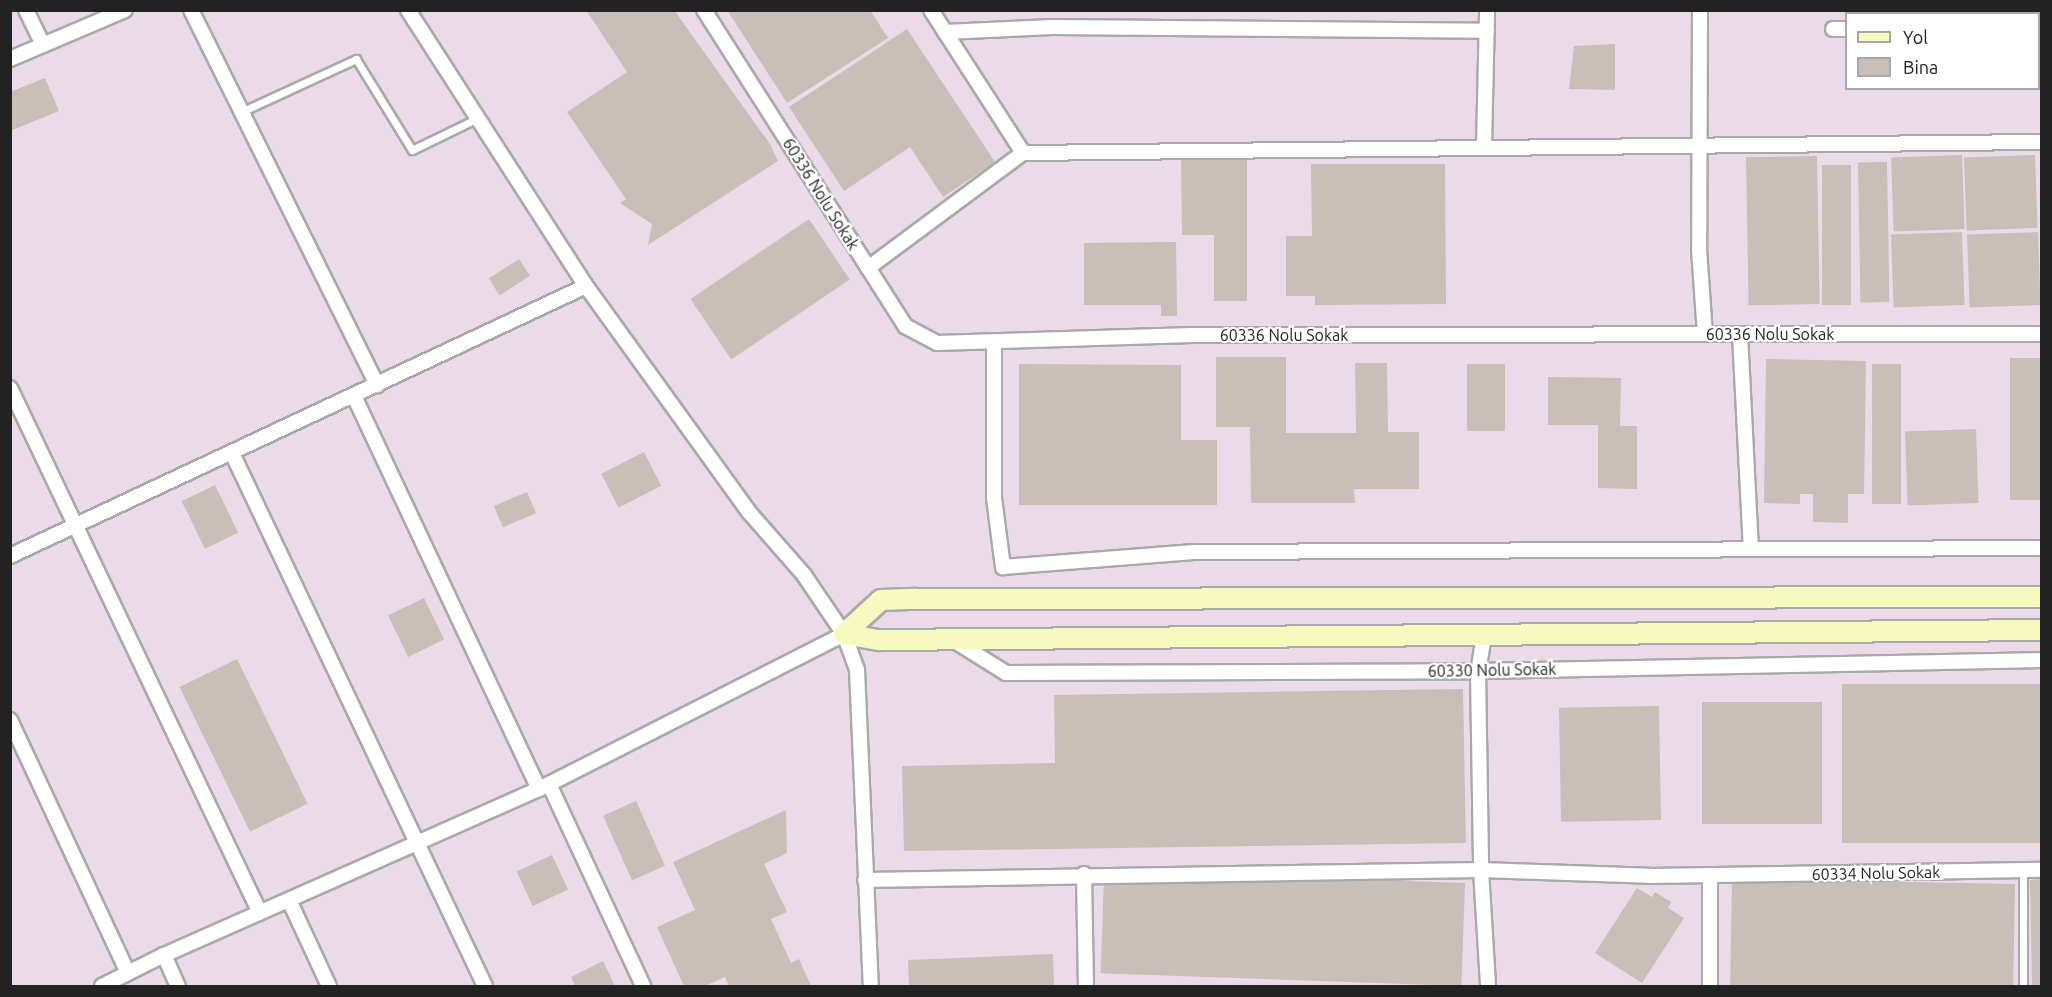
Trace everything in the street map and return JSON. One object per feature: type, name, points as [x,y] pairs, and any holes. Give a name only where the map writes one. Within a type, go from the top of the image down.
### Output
[{"type":"street","points":[[26,10],[43,45]]},
{"type":"street","points":[[10,59],[125,10]]},
{"type":"street","points":[[191,10],[377,385]]},
{"type":"street","points":[[408,10],[586,286],[748,511],[804,575],[844,634],[857,670],[871,987]]},
{"type":"street","name":"60336 Nolu Sokak","points":[[704,10],[905,326],[937,343],[1192,335],[2042,334]]},
{"type":"street","points":[[931,10],[1023,153]]},
{"type":"street","points":[[1484,146],[1487,10]]},
{"type":"street","points":[[1700,10],[1699,249],[1705,334]]},
{"type":"street","points":[[945,32],[1052,27],[1487,31]]},
{"type":"street","points":[[868,268],[1023,153],[1484,146],[2042,142]]},
{"type":"street","points":[[10,556],[586,286]]},
{"type":"street","points":[[1740,334],[1751,549]]},
{"type":"street","points":[[993,342],[994,498],[1003,567],[1193,552],[2042,548]]},
{"type":"street","points":[[10,388],[74,527],[260,913]]},
{"type":"street","points":[[354,396],[643,987]]},
{"type":"street","points":[[232,453],[485,987]]},
{"type":"street","points":[[102,987],[164,955],[544,787],[844,634],[881,600],[916,598],[2042,597]]},
{"type":"street","points":[[844,634],[879,640],[953,640],[2042,630]]},
{"type":"street","points":[[1484,635],[1478,671],[1481,870],[1488,987]]},
{"type":"street","name":"60330 Nolu Sokak","points":[[953,640],[1006,673],[1293,669],[1478,671],[2042,660]]},
{"type":"street","points":[[10,720],[128,973]]},
{"type":"street","name":"60334 Nolu Sokak","points":[[865,880],[1084,874],[1481,870],[1546,874],[1710,875],[2042,870]]},
{"type":"street","points":[[1084,874],[1086,987]]},
{"type":"street","points":[[1710,875],[1710,987]]},
{"type":"street","points":[[289,900],[329,987]]},
{"type":"street","points":[[164,955],[178,987]]},
{"type":"lane","points":[[241,112],[356,58],[412,150],[478,118]]},
{"type":"lane","points":[[2022,870],[2023,987]]},
{"type":"shaded area","points":[[10,11],[2041,11],[2041,986],[11,986]]},
{"type":"building","points":[[586,10],[674,10],[770,144],[778,161],[648,245],[652,224],[620,203],[626,199],[567,112],[627,72]]},
{"type":"building","points":[[727,10],[870,10],[888,38],[787,103]]},
{"type":"building","points":[[907,29],[995,162],[943,197],[910,147],[844,191],[789,107]]},
{"type":"building","points":[[1615,44],[1615,90],[1569,89],[1574,46]]},
{"type":"building","points":[[45,78],[59,111],[10,131],[10,92]]},
{"type":"building","points":[[1962,155],[1965,229],[1894,231],[1891,157]]},
{"type":"building","points":[[2035,155],[2038,228],[1967,230],[1964,157]]},
{"type":"building","points":[[1817,156],[1820,304],[1749,305],[1746,157]]},
{"type":"building","points":[[1181,159],[1247,159],[1247,301],[1214,301],[1214,235],[1182,235]]},
{"type":"building","points":[[1887,162],[1889,302],[1860,302],[1858,163]]},
{"type":"building","points":[[1311,164],[1445,164],[1446,304],[1315,305],[1315,296],[1286,296],[1286,236],[1312,236]]},
{"type":"building","points":[[1822,165],[1851,165],[1851,305],[1822,305]]},
{"type":"building","points":[[809,219],[850,280],[731,359],[690,299]]},
{"type":"building","points":[[1962,232],[1965,305],[1894,307],[1891,234]]},
{"type":"building","points":[[2038,232],[2041,305],[1970,307],[1967,234]]},
{"type":"building","points":[[1176,242],[1177,316],[1161,316],[1161,305],[1084,305],[1084,243]]},
{"type":"building","points":[[519,259],[530,276],[500,295],[489,279]]},
{"type":"building","points":[[1216,357],[1286,357],[1286,433],[1356,433],[1355,363],[1387,363],[1388,432],[1419,432],[1419,489],[1354,489],[1355,503],[1251,503],[1250,427],[1216,427]]},
{"type":"building","points":[[2010,358],[2042,358],[2042,500],[2010,500]]},
{"type":"building","points":[[1766,359],[1866,361],[1864,494],[1848,494],[1848,523],[1813,522],[1813,494],[1800,494],[1800,504],[1764,503]]},
{"type":"building","points":[[1019,364],[1181,365],[1181,440],[1217,440],[1217,505],[1019,505]]},
{"type":"building","points":[[1467,364],[1505,364],[1505,431],[1467,431]]},
{"type":"building","points":[[1872,364],[1901,364],[1901,504],[1872,504]]},
{"type":"building","points":[[1548,377],[1621,378],[1620,426],[1637,426],[1637,489],[1598,488],[1598,425],[1548,425]]},
{"type":"building","points":[[1976,429],[1979,503],[1908,505],[1905,431]]},
{"type":"building","points":[[644,452],[661,486],[618,508],[601,474]]},
{"type":"building","points":[[215,485],[238,533],[205,549],[182,501]]},
{"type":"building","points":[[527,492],[536,513],[503,527],[494,506]]},
{"type":"building","points":[[424,598],[444,639],[408,657],[388,616]]},
{"type":"building","points":[[237,659],[308,804],[250,832],[179,687]]},
{"type":"building","points":[[1842,684],[2042,684],[2042,843],[1842,843]]},
{"type":"building","points":[[1463,689],[1466,843],[904,851],[902,766],[1055,763],[1054,695]]},
{"type":"building","points":[[1702,702],[1822,702],[1822,824],[1702,824]]},
{"type":"building","points":[[1659,706],[1661,820],[1561,822],[1559,708]]},
{"type":"building","points":[[636,801],[665,866],[632,881],[603,816]]},
{"type":"building","points":[[786,810],[787,853],[764,864],[787,912],[771,919],[791,963],[799,959],[811,986],[729,986],[725,977],[705,986],[684,986],[657,927],[695,910],[673,862]]},
{"type":"building","points":[[552,855],[568,889],[533,906],[517,871]]},
{"type":"building","points":[[1104,870],[1465,883],[1461,986],[1101,973]]},
{"type":"building","points":[[1732,879],[2015,884],[2013,986],[1730,986]]},
{"type":"building","points":[[2042,879],[2042,986],[2032,986],[2030,880]]},
{"type":"building","points":[[1637,888],[1652,897],[1655,892],[1671,902],[1668,908],[1684,918],[1642,983],[1595,953]]},
{"type":"building","points":[[1053,954],[1054,986],[909,986],[908,960]]},
{"type":"building","points":[[603,961],[615,986],[575,986],[571,977]]}]
